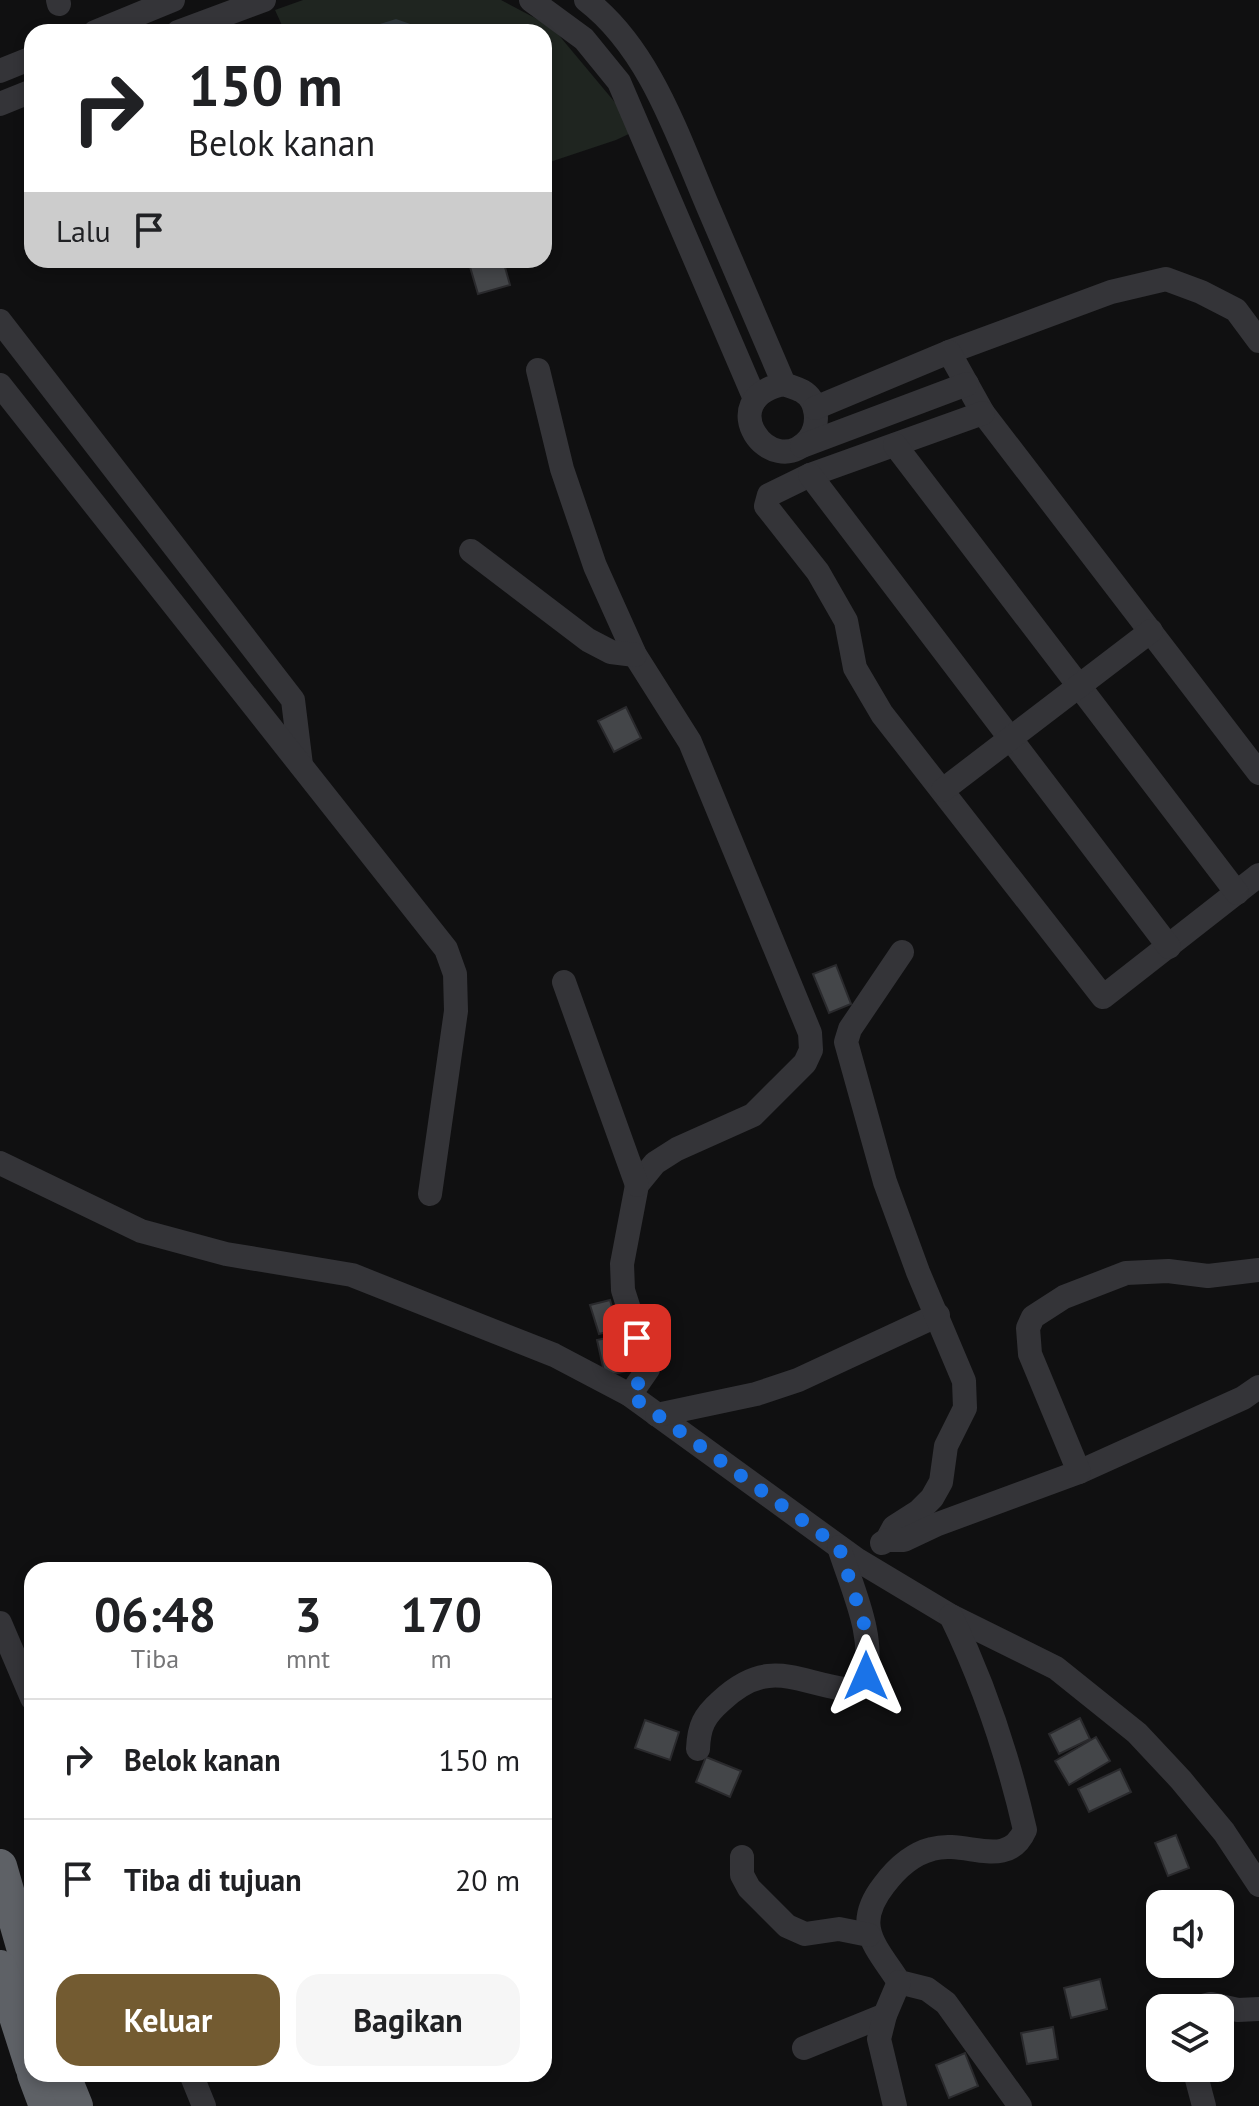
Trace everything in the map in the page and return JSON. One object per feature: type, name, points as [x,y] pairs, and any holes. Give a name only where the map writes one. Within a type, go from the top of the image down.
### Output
[{"type":"highway","points":[[0,1866],[24,1950]]},
{"type":"highway","points":[[0,1967],[24,2042]]},
{"type":"highway","points":[[37,2082],[46,2106]]},
{"type":"highway","points":[[66,2082],[76,2106]]},
{"type":"street","points":[[114,24],[173,0]]},
{"type":"street","points":[[189,24],[211,9],[264,0]]},
{"type":"street","points":[[531,0],[584,39],[619,82],[755,399]]},
{"type":"street","points":[[586,0],[602,12],[640,61],[674,129],[784,384]]},
{"type":"street","points":[[0,71],[24,61]]},
{"type":"street","points":[[0,104],[24,94]]},
{"type":"street","points":[[646,140],[674,129]]},
{"type":"street","points":[[815,408],[949,352],[1111,292],[1166,279],[1236,310],[1259,341]]},
{"type":"street","points":[[0,321],[293,700],[301,765]]},
{"type":"street","points":[[949,352],[983,413],[1259,773]]},
{"type":"street","points":[[538,370],[562,469],[595,566],[635,655],[690,742],[810,1033],[811,1050],[805,1063],[753,1115],[666,1156],[643,1174],[637,1185],[622,1264],[623,1290],[648,1369],[630,1395]]},
{"type":"street","points":[[802,446],[812,436],[816,422],[815,408],[803,391],[784,384],[767,388],[755,399],[749,417],[753,435],[766,448],[785,452],[802,446],[967,384]]},
{"type":"street","points":[[0,385],[441,941],[452,960],[456,1011],[430,1194]]},
{"type":"street","points":[[983,413],[810,475],[769,495],[766,506],[818,572],[846,621],[855,668],[882,714],[1103,997],[1259,875]]},
{"type":"street","points":[[895,445],[1237,893]]},
{"type":"street","points":[[810,475],[1169,947]]},
{"type":"street","points":[[471,551],[588,640],[611,652],[635,655]]},
{"type":"street","points":[[943,790],[1151,631]]},
{"type":"street","points":[[887,1540],[894,1527],[919,1511],[932,1498],[941,1482],[946,1446],[965,1408],[964,1381],[918,1272],[885,1182],[846,1042],[850,1029],[902,952]]},
{"type":"street","points":[[564,982],[637,1185]]},
{"type":"street","points":[[0,1163],[141,1231],[226,1254],[352,1275],[554,1355],[630,1395],[848,1553],[951,1616],[1056,1668],[1137,1733],[1181,1780],[1224,1832],[1259,1885]]},
{"type":"street","points":[[1079,1472],[1030,1354],[1028,1328],[1033,1317],[1064,1297],[1126,1273],[1145,1270],[1208,1276],[1259,1270]]},
{"type":"street","points":[[657,1415],[756,1394],[798,1380],[938,1315]]},
{"type":"street","points":[[848,1553],[887,1540],[904,1540],[938,1524],[1079,1472],[1243,1398],[1259,1387]]},
{"type":"street","points":[[698,1749],[699,1728],[703,1719],[740,1685],[779,1674],[850,1690],[864,1682],[867,1649],[864,1624],[848,1553]]},
{"type":"street","points":[[951,1616],[973,1662],[999,1735],[1025,1830],[1012,1848],[987,1852],[971,1847],[934,1848],[914,1856],[892,1874],[871,1903],[866,1925],[869,1935],[899,1982],[927,1989],[946,2003],[1020,2106]]},
{"type":"street","points":[[0,1623],[24,1679]]},
{"type":"street","points":[[742,1857],[742,1875],[749,1888],[787,1926],[805,1934],[839,1929],[869,1935]]},
{"type":"street","points":[[895,2106],[879,2039],[899,1982]]},
{"type":"street","points":[[1234,2009],[1259,2009]]},
{"type":"street","points":[[804,2048],[885,2015]]},
{"type":"street","points":[[194,2082],[204,2106]]},
{"type":"street","points":[[1198,2082],[1204,2106]]},
{"type":"shaded area","points":[[303,0],[501,0],[546,24],[281,24],[275,10]]},
{"type":"shaded area","points":[[396,19],[410,24],[380,24]]},
{"type":"shaded area","points":[[552,27],[623,112],[633,132],[552,161]]},
{"type":"building","points":[[470,268],[505,268],[510,285],[478,294]]},
{"type":"building","points":[[626,707],[641,738],[614,752],[598,721]]},
{"type":"building","points":[[836,965],[851,1004],[829,1013],[813,974]]},
{"type":"building","points":[[610,1300],[618,1329],[599,1334],[590,1305]]},
{"type":"building","points":[[631,1333],[639,1368],[605,1376],[597,1340]]},
{"type":"building","points":[[1080,1718],[1090,1739],[1059,1754],[1049,1734]]},
{"type":"building","points":[[645,1720],[679,1732],[670,1760],[635,1748]]},
{"type":"building","points":[[1096,1737],[1110,1761],[1069,1785],[1055,1761]]},
{"type":"building","points":[[706,1757],[741,1771],[730,1797],[696,1782]]},
{"type":"building","points":[[1120,1769],[1131,1792],[1089,1812],[1078,1789]]},
{"type":"building","points":[[1176,1835],[1189,1868],[1168,1876],[1155,1843]]},
{"type":"building","points":[[1100,1979],[1107,2009],[1071,2018],[1064,1988]]},
{"type":"building","points":[[1053,2027],[1058,2059],[1027,2064],[1021,2033]]},
{"type":"building","points":[[965,2053],[978,2086],[949,2098],[936,2065]]},
{"type":"route","points":[[637,1338],[648,1369],[630,1395],[839,1547],[864,1624],[866,1676]]}]
